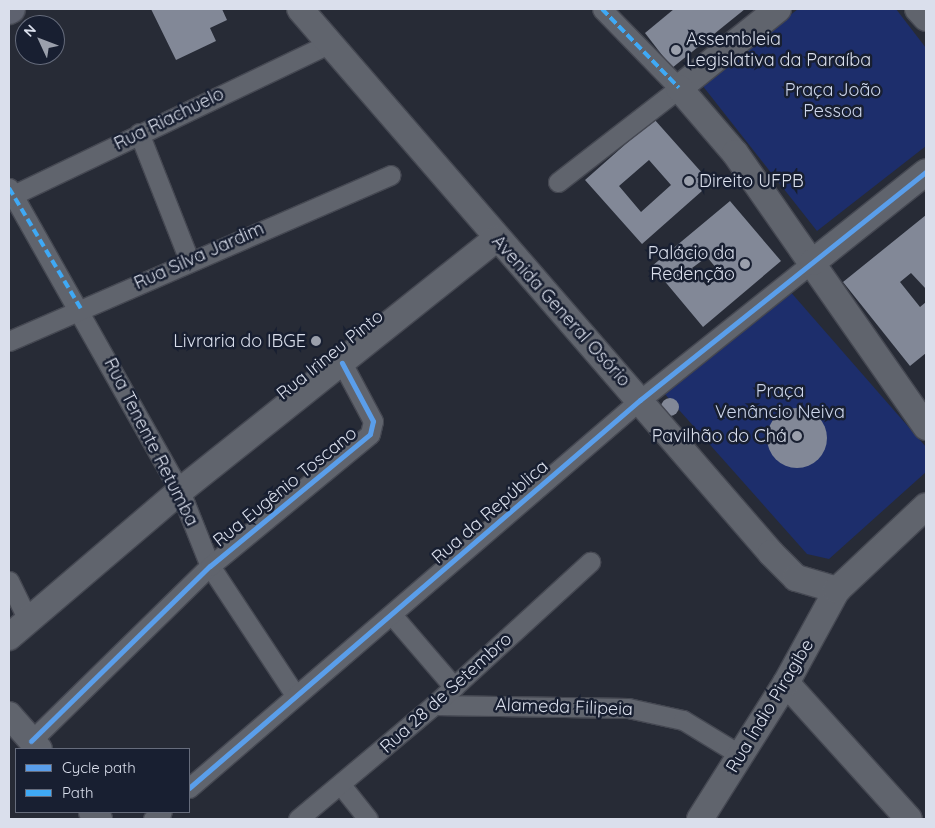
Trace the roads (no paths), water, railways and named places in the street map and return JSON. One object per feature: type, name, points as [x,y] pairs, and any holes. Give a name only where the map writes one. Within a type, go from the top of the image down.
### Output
[{"type":"main road","name":"Avenida General Osório","points":[[300,9],[496,239],[640,400],[788,571],[808,584],[837,590]]},
{"type":"main road","points":[[778,9],[679,88],[735,153],[813,262],[926,427]]},
{"type":"main road","points":[[918,9],[926,18]]},
{"type":"main road","points":[[813,262],[926,172]]},
{"type":"main road","name":"Rua Irineu Pinto","points":[[18,629],[180,491],[342,364],[496,239]]},
{"type":"main road","name":"Rua Índio Piragibe","points":[[700,819],[742,756],[786,683],[837,590],[926,506]]},
{"type":"main road","points":[[786,683],[902,816]]},
{"type":"main road","points":[[9,714],[35,745]]},
{"type":"street","points":[[558,182],[679,88],[602,9]]},
{"type":"street","name":"Rua Riachuelo","points":[[10,193],[330,43]]},
{"type":"street","points":[[139,133],[189,260]]},
{"type":"street","name":"Rua Silva Jardim","points":[[9,341],[189,260],[390,174]]},
{"type":"street","name":"Rua Tenente Retumba","points":[[10,193],[81,309],[180,491],[210,566],[295,695]]},
{"type":"street","name":"Rua da República","points":[[190,787],[640,400],[813,262]]},
{"type":"street","name":"Rua Eugênio Toscano","points":[[35,745],[210,566],[370,434],[373,421],[342,364]]},
{"type":"street","name":"Rua 28 de Setembro","points":[[298,819],[341,785],[434,705],[590,562]]},
{"type":"street","points":[[9,581],[18,629]]},
{"type":"street","points":[[392,615],[454,687]]},
{"type":"street","name":"Alameda Filipeia","points":[[434,705],[635,709],[683,720],[742,756]]},
{"type":"street","points":[[341,785],[368,819]]},
{"type":"place","name":"Assembleia Legislativa da Paraíba","points":[[676,50]]},
{"type":"place","name":"Direito UFPB","points":[[689,181]]},
{"type":"place","name":"Palácio da Redenção","points":[[745,264]]},
{"type":"place","name":"Livraria do IBGE","points":[[316,341]]},
{"type":"place","name":"Pavilhão do Chá","points":[[797,436]]},
{"type":"park label","name":"Praça João Pessoa","points":[[833,101]]},
{"type":"park label","name":"Praça Venâncio Neiva","points":[[780,402]]}]
